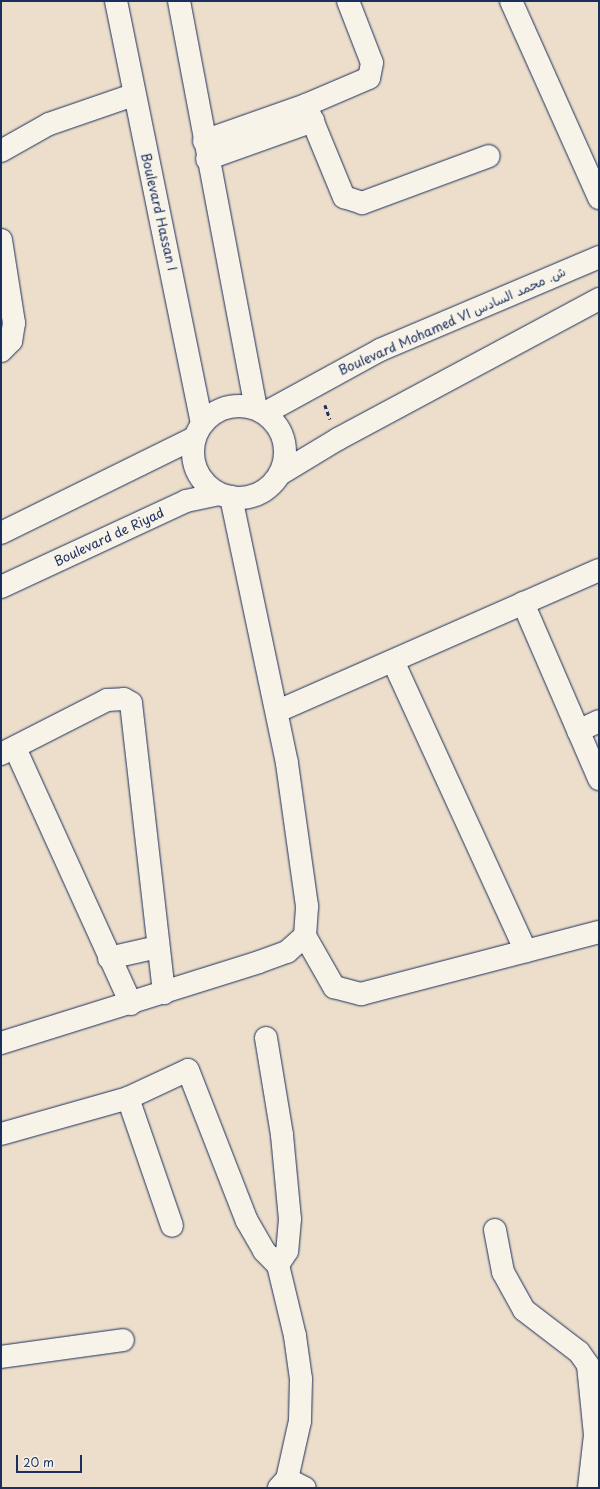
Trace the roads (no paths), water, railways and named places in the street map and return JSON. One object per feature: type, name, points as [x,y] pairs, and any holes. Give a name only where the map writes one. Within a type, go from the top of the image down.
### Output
[{"type":"street","name":"Boulevard Hassan I","points":[[116,1],[133,95],[189,348],[198,430]]},
{"type":"street","points":[[178,1],[206,150],[260,411],[280,430],[286,452],[280,474]]},
{"type":"street","points":[[206,150],[310,113],[369,78],[372,63],[348,1]]},
{"type":"street","points":[[511,1],[599,198]]},
{"type":"street","points":[[1,151],[49,124],[133,95]]},
{"type":"street","points":[[310,113],[344,197],[351,202],[362,203],[489,156]]},
{"type":"street","points":[[1,240],[14,323],[11,341],[1,351]]},
{"type":"street","name":"Boulevard Mohamed VI ش. محمد السادس","points":[[260,411],[380,350],[599,256]]},
{"type":"street","points":[[198,430],[192,451],[197,470],[208,486],[225,495],[242,498],[264,491],[280,474],[338,438],[599,299]]},
{"type":"street","points":[[1,533],[198,430],[227,407],[260,411]]},
{"type":"street","points":[[225,495],[278,711],[307,906],[305,936],[334,987],[361,994],[599,932]]},
{"type":"street","name":"Boulevard de Riyad","points":[[1,587],[186,501],[225,495]]},
{"type":"street","points":[[278,711],[599,570]]},
{"type":"street","points":[[523,604],[599,779]]},
{"type":"street","points":[[393,660],[526,952]]},
{"type":"street","points":[[132,1004],[8,751],[107,700],[124,699],[131,704],[164,993]]},
{"type":"street","points":[[578,731],[599,721]]},
{"type":"street","points":[[2,1041],[132,1004],[286,952],[305,936]]},
{"type":"street","points":[[109,958],[158,947]]},
{"type":"street","points":[[266,1038],[282,1135],[290,1219],[286,1251],[278,1265]]},
{"type":"street","points":[[1,1134],[128,1098],[188,1070],[247,1221],[264,1251],[278,1265],[295,1336],[302,1399],[290,1485]]},
{"type":"street","points":[[128,1098],[172,1226]]},
{"type":"street","points":[[496,1230],[504,1272],[524,1310],[579,1352],[588,1365],[595,1435],[589,1488]]},
{"type":"street","points":[[1,1357],[123,1340]]}]
